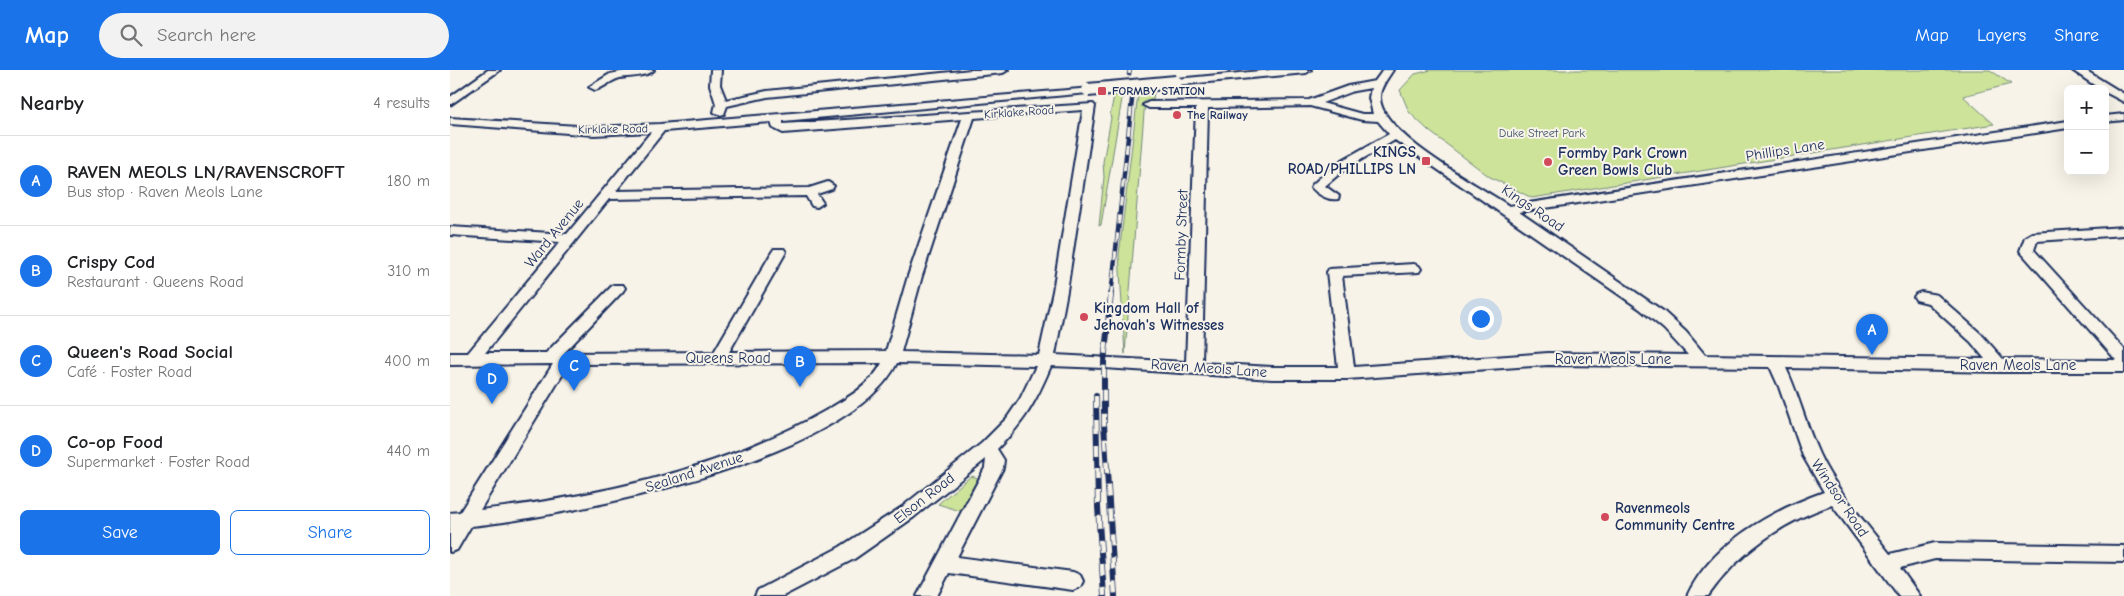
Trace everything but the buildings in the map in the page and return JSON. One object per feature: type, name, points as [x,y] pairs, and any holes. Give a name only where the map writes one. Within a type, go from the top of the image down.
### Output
[{"type":"street","points":[[450,102],[495,70]]},
{"type":"street","points":[[595,87],[619,74],[649,70]]},
{"type":"street","points":[[716,70],[715,86],[722,104],[717,123]]},
{"type":"street","points":[[722,104],[767,94],[1003,70]]},
{"type":"street","name":"Kirklake Road","points":[[450,120],[555,130],[594,131],[660,128],[1306,70]]},
{"type":"street","points":[[2077,70],[2124,99]]},
{"type":"street","points":[[1310,103],[1352,88],[1377,84],[1389,71]]},
{"type":"street","name":"Kings Road","points":[[1377,84],[1375,100],[1382,118],[1396,135],[1448,172],[1508,210],[1682,335],[1692,346],[1700,360]]},
{"type":"street","points":[[1150,105],[1310,103],[1362,117],[1382,118]]},
{"type":"street","name":"Formby Street","points":[[1194,367],[1202,104]]},
{"type":"street","name":"Kirklake Road","points":[[777,118],[777,126],[783,129],[1090,106]]},
{"type":"street","name":"Elson Road","points":[[765,596],[847,554],[908,512],[988,448],[1013,423],[1027,402],[1046,360],[1060,290],[1078,167],[1090,106]]},
{"type":"street","name":"Sealand Avenue","points":[[457,520],[571,505],[628,493],[756,452],[818,423],[865,392],[881,378],[891,356],[908,298],[968,116]]},
{"type":"street","points":[[2109,119],[2124,117]]},
{"type":"street","name":"Phillips Lane","points":[[1508,210],[2064,125]]},
{"type":"street","name":"Ward Avenue","points":[[472,358],[660,128]]},
{"type":"street","points":[[1333,196],[1317,187],[1341,166],[1396,135]]},
{"type":"street","points":[[606,195],[813,197],[828,186]]},
{"type":"street","points":[[450,231],[570,238]]},
{"type":"street","points":[[2124,231],[2032,237],[2027,251],[2124,359]]},
{"type":"street","points":[[718,358],[779,252]]},
{"type":"street","points":[[1347,373],[1334,272],[1414,269]]},
{"type":"street","points":[[450,544],[457,520],[557,359],[618,288]]},
{"type":"street","points":[[1921,297],[1932,298],[1976,338],[2000,366]]},
{"type":"street","name":"Queens Road","points":[[450,359],[891,356],[1104,362]]},
{"type":"street","name":"Raven Meols Lane","points":[[1104,362],[1272,372],[1347,373],[1548,359],[2000,366],[2124,366]]},
{"type":"street","name":"Windsor Road","points":[[1776,363],[1787,387],[1811,456],[1836,496],[1910,596]]},
{"type":"street","points":[[927,596],[994,468],[995,460],[988,448]]},
{"type":"street","points":[[1697,596],[1722,563],[1762,530],[1807,505],[1836,496]]},
{"type":"street","points":[[1886,563],[1935,551],[2124,554]]},
{"type":"street","points":[[943,564],[1073,581]]},
{"type":"green space","name":"Duke Street Park","points":[[1431,70],[1990,70],[2011,84],[1963,96],[1994,124],[1532,198],[1490,177],[1429,131],[1409,112],[1400,90],[1415,74]]},
{"type":"green space","points":[[1155,84],[1153,100],[1145,100],[1125,354],[1119,255],[1139,85]]},
{"type":"green space","points":[[1116,87],[1124,87],[1101,225],[1099,226],[1104,177],[1103,162]]},
{"type":"green space","points":[[971,476],[978,478],[960,511],[938,504]]},
{"type":"railway","points":[[1129,74],[1130,70]]},
{"type":"railway","points":[[1111,296],[1134,81]]},
{"type":"railway","points":[[1111,294],[1104,362],[1104,424],[1115,596]]},
{"type":"railway","points":[[1096,396],[1098,507],[1104,596]]},
{"type":"place","name":"FORMBY STATION","points":[[1102,91]]},
{"type":"place","name":"The Railway","points":[[1177,115]]},
{"type":"place","name":"KINGS ROAD/PHILLIPS LN","points":[[1426,161]]},
{"type":"place","name":"Formby Park Crown Green Bowls Club","points":[[1548,162]]},
{"type":"place","name":"Kingdom Hall of Jehovah's Witnesses","points":[[1084,317]]},
{"type":"place","name":"RAVEN MEOLS LN/RAVENSCROFT","points":[[1872,355]]},
{"type":"place","name":"Crispy Cod","points":[[800,387]]},
{"type":"place","name":"Queen's Road Social","points":[[574,391]]},
{"type":"place","name":"Co-op Food","points":[[492,404]]},
{"type":"place","name":"Ravenmeols Community Centre","points":[[1605,517]]}]
